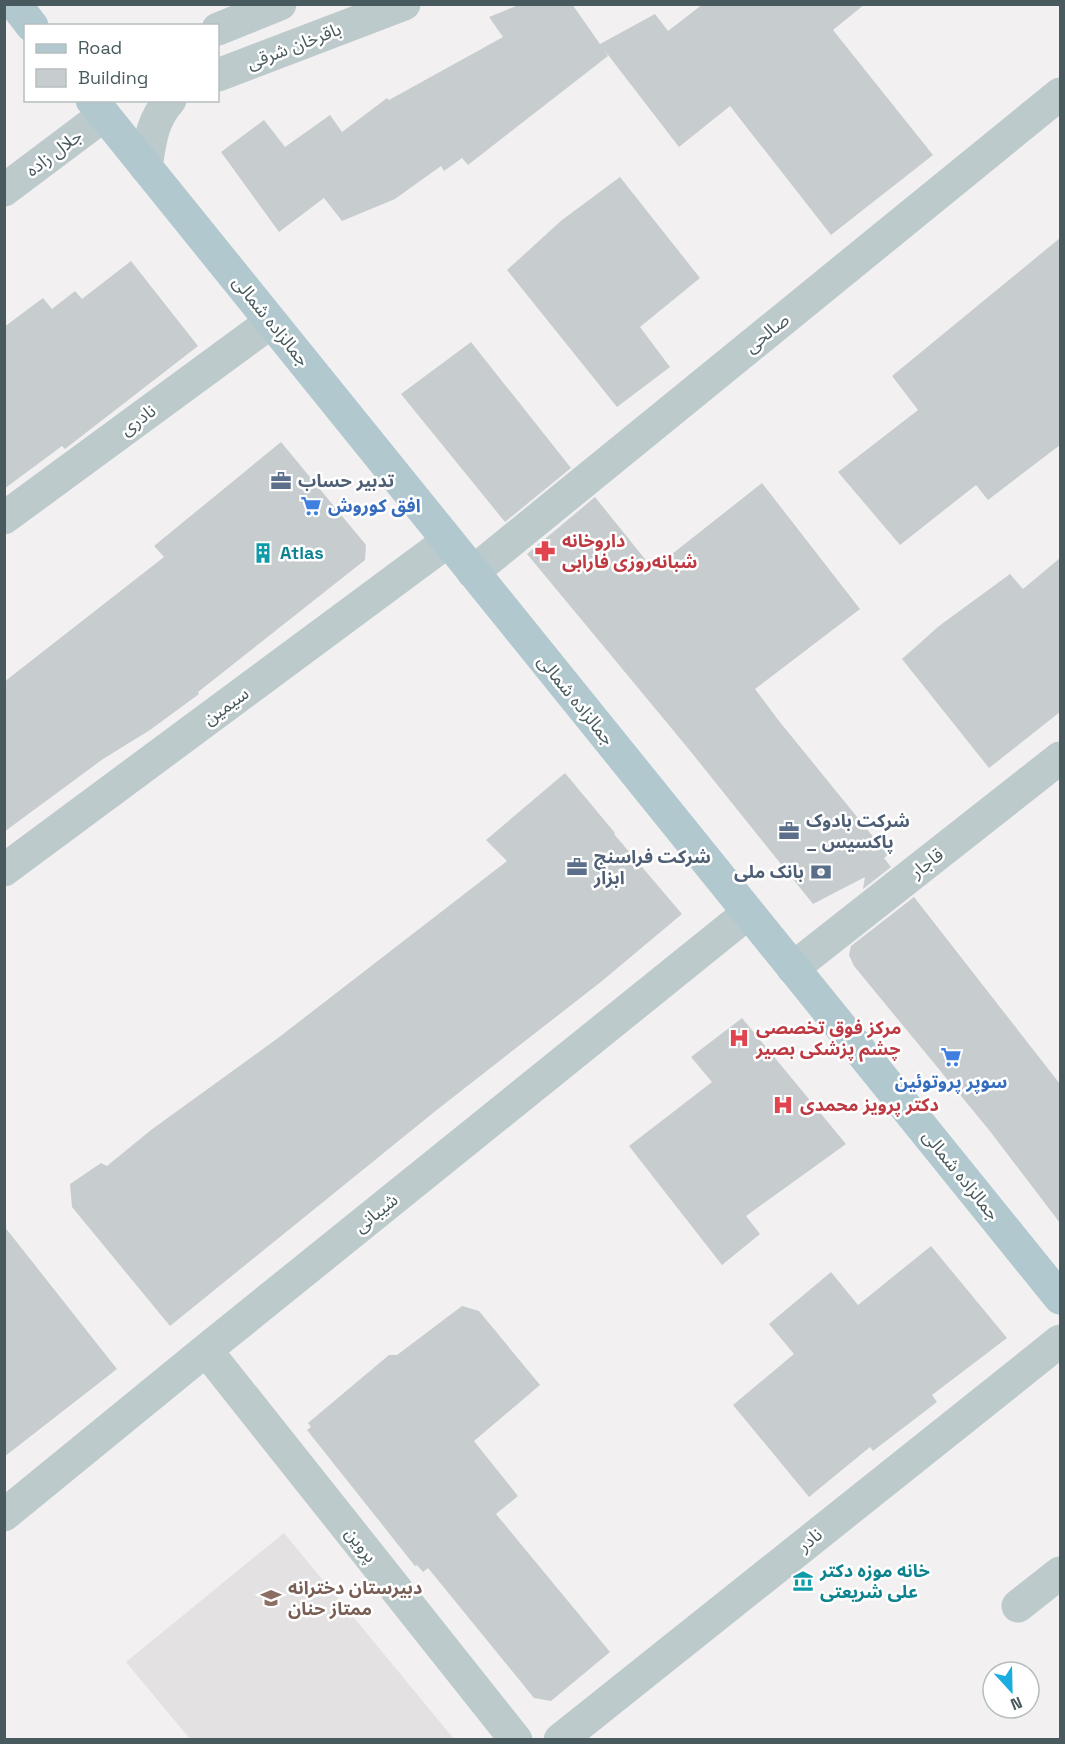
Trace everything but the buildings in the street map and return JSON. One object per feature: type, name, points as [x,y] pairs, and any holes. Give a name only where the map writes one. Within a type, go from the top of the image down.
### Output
[{"type":"main road","points":[[15,4],[30,24]]},
{"type":"main road","name":"جمالزاده شمالی","points":[[98,108],[1060,1299]]},
{"type":"street","points":[[219,28],[280,4]]},
{"type":"street","name":"باقرخان شرقی","points":[[219,75],[404,4]]},
{"type":"street","name":"صالحی","points":[[473,572],[1060,94]]},
{"type":"street","points":[[146,166],[154,125],[168,102]]},
{"type":"street","name":"جلال زاده","points":[[4,190],[98,108]]},
{"type":"street","name":"نادری","points":[[4,518],[271,322]]},
{"type":"street","name":"سیمین","points":[[4,870],[448,542]]},
{"type":"street","name":"قاجار","points":[[793,968],[1060,758]]},
{"type":"street","name":"شیبانی","points":[[4,1515],[748,913]]},
{"type":"street","name":"نادر","points":[[560,1740],[1060,1341]]},
{"type":"street","name":"پروین","points":[[206,1350],[516,1740]]},
{"type":"street","points":[[1018,1606],[1060,1573]]},
{"type":"shaded area","name":"دبیرستان دخترانه ممتاز حنان","points":[[284,1533],[454,1739],[190,1739],[126,1662]]},
{"type":"place","name":"تدبیر حساب","points":[[281,481]]},
{"type":"place","name":"افق کوروش","points":[[311,506]]},
{"type":"place","name":"داروخانه شبانه‌روزی فارابی","points":[[545,551]]},
{"type":"place","name":"Atlas","points":[[263,553]]},
{"type":"place","name":"شرکت بادوک _ پاکسیس","points":[[789,831]]},
{"type":"place","name":"شرکت فراسنج ابزار","points":[[577,867]]},
{"type":"place","name":"بانک ملی","points":[[821,872]]},
{"type":"place","name":"مرکز فوق تخصصی چشم پزشکی بصیر","points":[[739,1038]]},
{"type":"place","name":"سوپر پروتوئین","points":[[951,1057]]},
{"type":"place","name":"دکتر پرویز محمدی","points":[[783,1105]]},
{"type":"place","name":"خانه موزه دکتر علی شریعتی","points":[[803,1581]]},
{"type":"place","name":"دبیرستان دخترانه ممتاز حنان","points":[[271,1598]]}]
